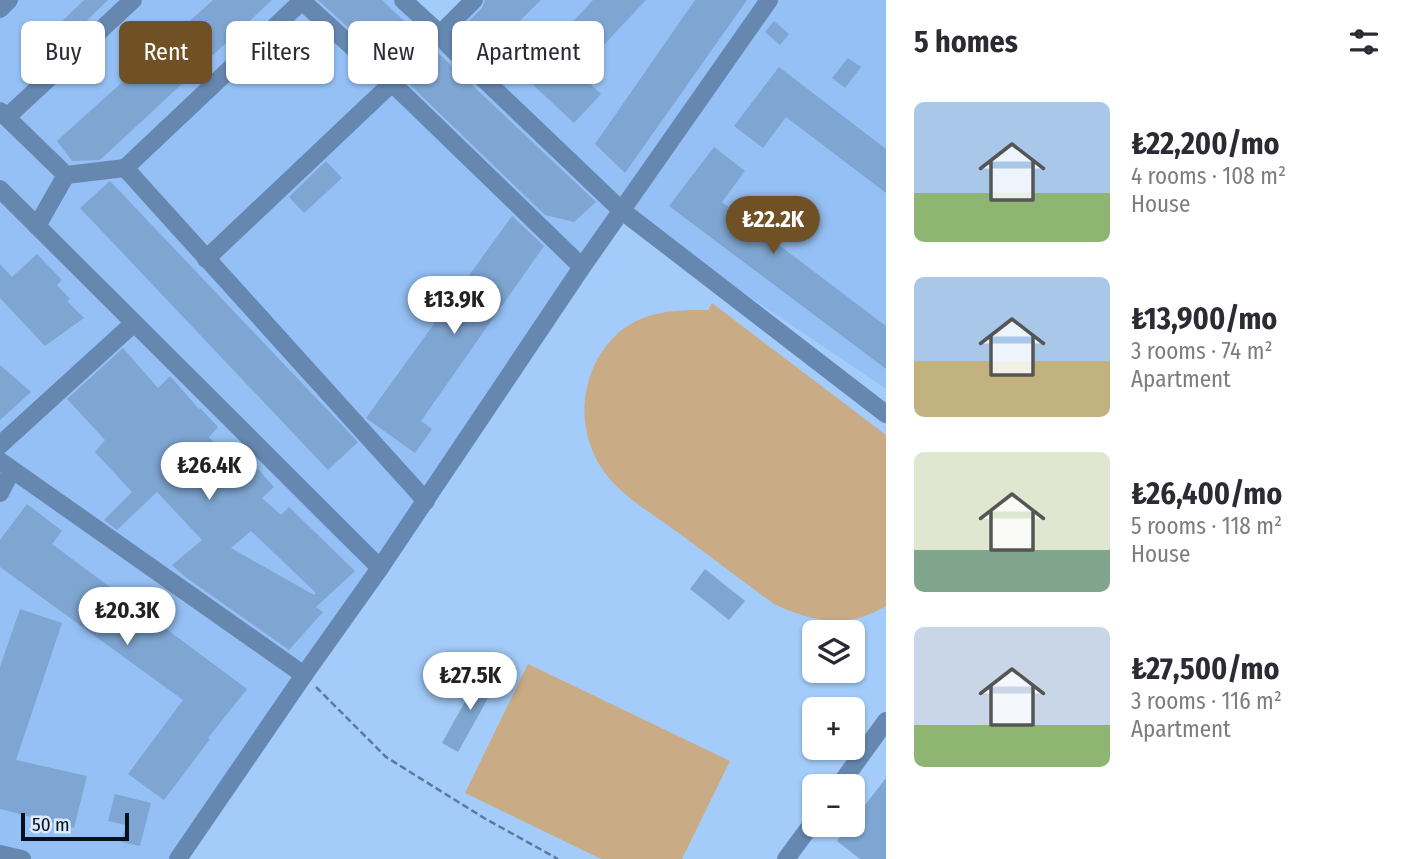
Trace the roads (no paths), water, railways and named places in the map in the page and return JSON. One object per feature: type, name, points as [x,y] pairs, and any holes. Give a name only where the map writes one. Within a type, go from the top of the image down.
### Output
[{"type":"street","points":[[0,9],[9,0]]},
{"type":"street","points":[[66,175],[3,114],[133,0]]},
{"type":"street","points":[[403,0],[621,210],[886,414]]},
{"type":"street","points":[[440,34],[474,0]]},
{"type":"street","points":[[178,859],[426,501],[621,210],[769,0]]},
{"type":"street","points":[[66,175],[125,168],[302,1],[348,43]]},
{"type":"street","points":[[206,260],[391,84]]},
{"type":"street","points":[[393,84],[582,267]]},
{"type":"street","points":[[125,168],[426,501]]},
{"type":"street","points":[[37,226],[66,175]]},
{"type":"street","points":[[0,189],[380,568]]},
{"type":"street","points":[[0,445],[134,323]]},
{"type":"street","points":[[0,493],[6,466],[304,675]]},
{"type":"street","points":[[848,774],[886,721]]},
{"type":"street","points":[[786,859],[802,837]]},
{"type":"street","points":[[0,854],[22,859]]}]
